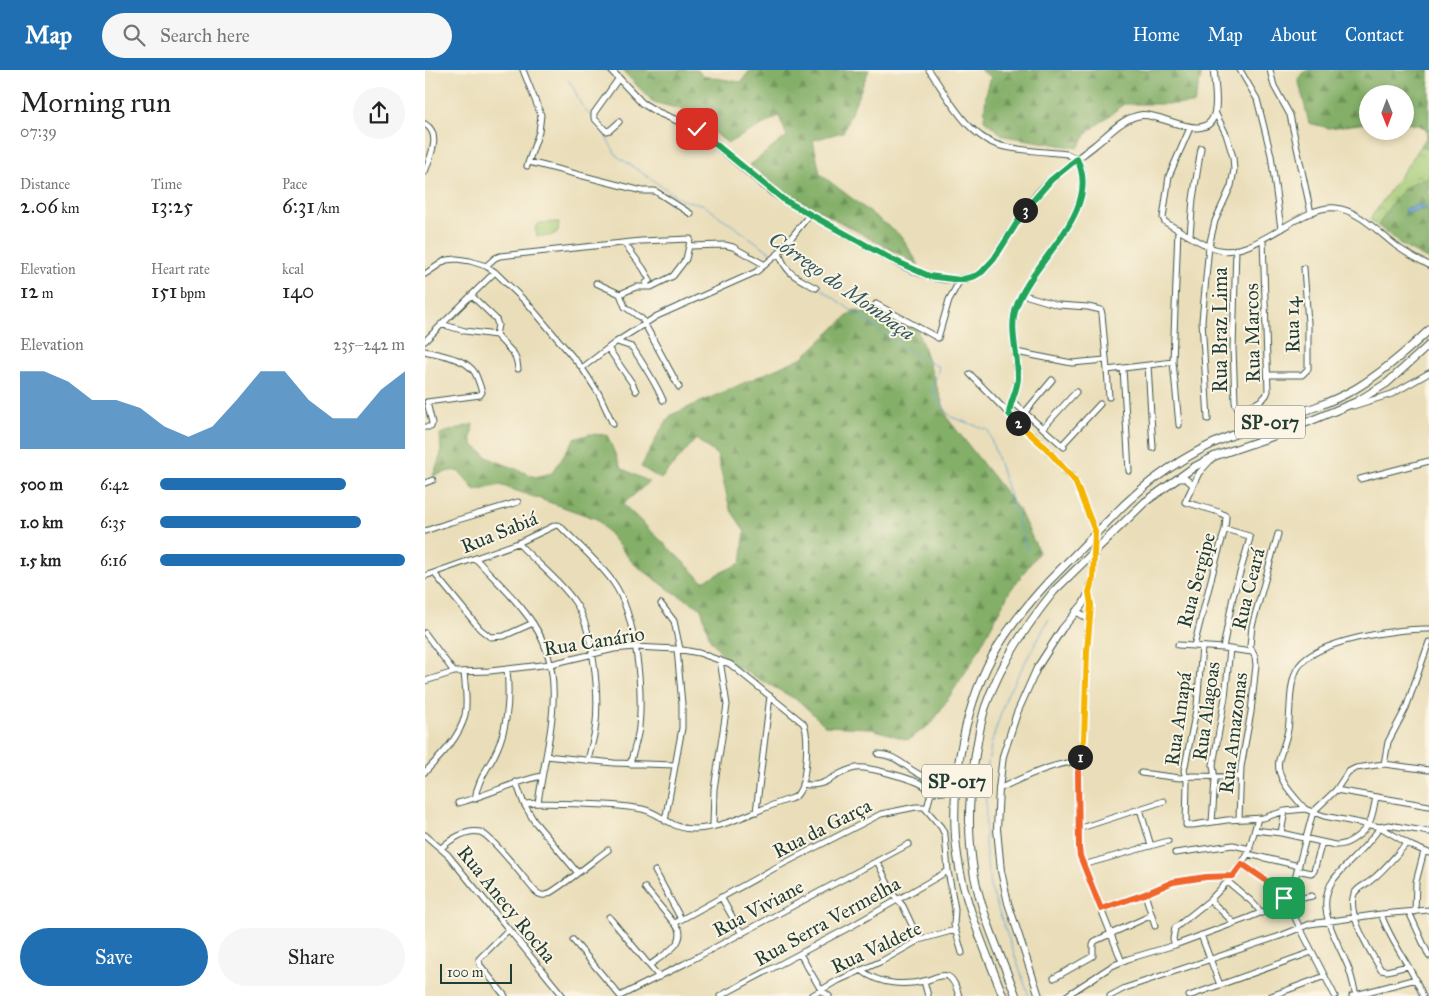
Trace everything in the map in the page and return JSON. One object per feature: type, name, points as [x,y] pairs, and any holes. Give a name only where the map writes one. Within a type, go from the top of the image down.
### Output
[{"type":"highway","name":"SP-017","points":[[1003,996],[978,933],[958,859],[955,830],[955,797],[958,770],[970,713],[980,683],[1007,633],[1022,611],[1047,582],[1112,517],[1149,484],[1204,447],[1323,404],[1354,389],[1394,362],[1429,330]]},
{"type":"highway","name":"SP-017","points":[[1016,996],[984,910],[974,874],[969,826],[969,795],[977,743],[985,709],[998,677],[1018,639],[1055,591],[1145,502],[1176,479],[1215,456],[1356,402],[1387,383],[1429,345]]},
{"type":"main road","points":[[611,70],[642,103],[649,108],[697,129],[773,193],[916,272],[943,279],[960,280],[975,276],[987,266],[1039,192],[1125,120],[1143,115],[1153,116],[1190,128],[1205,126],[1213,119],[1215,112],[1214,70]]},
{"type":"main road","points":[[1039,996],[1008,903],[1001,871],[997,829],[999,789],[1003,756],[1017,714],[1037,668],[1062,629],[1083,604],[1089,592],[1093,578],[1095,531],[1075,481],[1046,448],[1009,414],[1018,384],[1013,324],[1014,314],[1021,294],[1066,229],[1079,205],[1083,182],[1077,159]]},
{"type":"main road","points":[[1076,611],[1090,620]]},
{"type":"street","points":[[523,70],[538,104],[541,122],[528,164],[642,191],[655,191],[691,214]]},
{"type":"street","points":[[929,70],[966,122],[977,134],[992,143],[1005,147],[1067,154],[1077,159]]},
{"type":"street","points":[[1240,70],[1247,84],[1254,92],[1259,108],[1273,163],[1281,229]]},
{"type":"street","points":[[1270,70],[1274,86],[1289,115],[1311,213]]},
{"type":"street","points":[[619,78],[593,113],[606,131],[619,122]]},
{"type":"street","points":[[1208,420],[1202,321],[1209,246],[1215,221],[1231,186],[1234,170],[1227,139],[1215,112]]},
{"type":"street","points":[[425,124],[435,136],[425,172]]},
{"type":"street","points":[[1190,128],[1169,176],[1163,218],[1165,222],[1209,246],[1217,249],[1236,249],[1263,239],[1311,213],[1327,208],[1343,210],[1356,215],[1399,248],[1429,265]]},
{"type":"street","points":[[1190,235],[1193,198],[1201,148]]},
{"type":"street","points":[[582,368],[616,342],[644,324],[669,311],[737,282],[765,265],[779,253],[810,214]]},
{"type":"street","points":[[1178,229],[1173,362],[1179,425]]},
{"type":"street","points":[[486,266],[495,258],[507,255],[624,243],[690,239],[686,259],[673,276],[651,287],[636,287],[619,294]]},
{"type":"street","name":"Rua Marcos","points":[[1239,407],[1264,399],[1268,391],[1263,239]]},
{"type":"street","points":[[624,243],[650,280],[646,283],[647,286]]},
{"type":"street","points":[[689,246],[725,244],[765,265]]},
{"type":"street","name":"Rua Braz Lima","points":[[1236,249],[1233,356],[1235,404],[1239,407]]},
{"type":"street","points":[[779,253],[785,268],[815,288]]},
{"type":"street","points":[[425,274],[446,260],[457,259],[470,260],[486,266],[495,272],[529,304],[582,368],[599,394],[613,424]]},
{"type":"street","name":"Rua 14","points":[[1268,375],[1302,374],[1308,369],[1308,323],[1304,268]]},
{"type":"street","points":[[425,341],[495,272]]},
{"type":"street","points":[[876,304],[938,338],[949,300],[960,280]]},
{"type":"street","points":[[596,283],[619,294],[625,307],[642,319],[679,387]]},
{"type":"street","points":[[1021,294],[1058,305],[1101,310],[1103,314],[1109,396]]},
{"type":"street","points":[[471,295],[497,318],[496,335]]},
{"type":"street","points":[[441,324],[465,331],[496,335],[514,354],[517,369]]},
{"type":"street","points":[[616,342],[632,347],[640,361],[651,374],[663,400]]},
{"type":"street","points":[[608,348],[633,383],[636,391]]},
{"type":"street","points":[[425,351],[456,360],[465,365],[474,372],[482,392],[479,396],[426,402],[431,427],[425,427]]},
{"type":"street","points":[[1016,352],[1072,363],[1105,360]]},
{"type":"street","points":[[1107,370],[1173,362]]},
{"type":"street","points":[[1148,365],[1153,448]]},
{"type":"street","points":[[1123,368],[1129,471]]},
{"type":"street","points":[[1334,412],[1391,394],[1429,373]]},
{"type":"street","points":[[970,374],[1009,414]]},
{"type":"street","points":[[1025,412],[1052,380]]},
{"type":"street","points":[[1043,428],[1076,392]]},
{"type":"street","points":[[1012,401],[1063,446],[1100,404]]},
{"type":"street","points":[[1176,479],[1186,478],[1193,485],[1199,473],[1215,456]]},
{"type":"street","points":[[1360,479],[1429,461]]},
{"type":"street","points":[[425,483],[433,480]]},
{"type":"street","name":"Rua Sergipe","points":[[1193,485],[1185,502],[1224,514],[1226,521],[1195,646]]},
{"type":"street","points":[[425,532],[451,522],[518,502]]},
{"type":"street","name":"Rua Sabiá","points":[[425,576],[476,559],[560,526],[593,558],[613,582],[623,599],[634,647]]},
{"type":"street","points":[[1223,648],[1233,597],[1250,539],[1249,536],[1225,529]]},
{"type":"street","name":"Rua Ceará","points":[[1252,652],[1250,642],[1252,626],[1278,534]]},
{"type":"street","points":[[518,543],[574,600],[587,628],[595,674],[596,714],[595,730],[588,761]]},
{"type":"street","points":[[476,559],[513,598],[533,623],[540,634],[551,664],[554,702],[538,803]]},
{"type":"street","points":[[434,573],[479,629],[490,637],[504,636],[533,623]]},
{"type":"street","points":[[1089,592],[1091,605],[1083,746],[1079,762],[1078,830],[1080,856],[1122,962]]},
{"type":"street","points":[[661,604],[675,622],[679,649],[683,714],[665,821]]},
{"type":"street","points":[[1305,809],[1291,792],[1279,771],[1288,732],[1293,687],[1298,666],[1311,656],[1325,649],[1365,636],[1417,628],[1429,629]]},
{"type":"street","points":[[425,633],[454,672]]},
{"type":"street","points":[[1384,764],[1388,742],[1406,708],[1429,642]]},
{"type":"street","points":[[1179,645],[1252,652]]},
{"type":"street","points":[[630,764],[639,728],[639,677],[634,647]]},
{"type":"street","name":"Rua Canário","points":[[425,681],[454,672],[551,664],[591,654],[634,647],[679,649],[699,653],[720,660],[737,670],[805,725],[807,737],[802,784]]},
{"type":"street","name":"Rua Amapá","points":[[1202,647],[1197,705],[1184,771],[1186,777],[1186,825],[1193,826],[1212,822]]},
{"type":"street","name":"Rua Alagoas","points":[[1212,822],[1213,765],[1229,667],[1230,649]]},
{"type":"street","name":"Rua Amazonas","points":[[1239,818],[1240,777],[1256,674],[1256,660],[1252,652]]},
{"type":"street","points":[[713,826],[714,788],[727,704],[720,660]]},
{"type":"street","points":[[475,799],[477,784],[493,757],[504,729],[509,695],[507,669]]},
{"type":"street","points":[[425,772],[441,757],[463,721],[466,705],[464,672]]},
{"type":"street","points":[[755,812],[770,696]]},
{"type":"street","points":[[524,804],[627,807],[651,812],[665,821],[694,829],[735,820],[798,795],[802,784],[810,786],[823,784],[837,775],[860,767],[918,783],[931,793],[943,792],[948,788],[948,784],[944,781],[918,774],[891,756],[878,754]]},
{"type":"street","points":[[546,756],[630,764],[675,765]]},
{"type":"street","points":[[999,789],[1067,762],[1079,762]]},
{"type":"street","points":[[1288,901],[1313,812],[1336,790],[1352,769],[1371,764],[1384,764],[1429,770]]},
{"type":"street","points":[[1141,773],[1180,778],[1240,777]]},
{"type":"street","points":[[458,803],[475,799],[517,782],[542,776]]},
{"type":"street","points":[[517,782],[524,804],[534,821],[577,872]]},
{"type":"street","points":[[1336,790],[1429,806]]},
{"type":"street","points":[[931,793],[927,808],[943,831],[955,909],[953,925],[962,952]]},
{"type":"street","points":[[1255,830],[1281,833],[1306,840],[1338,845],[1346,844],[1369,824],[1376,797]]},
{"type":"street","points":[[1078,830],[1164,801]]},
{"type":"street","name":"Rua da Garça","points":[[675,923],[881,814],[916,807],[927,808]]},
{"type":"street","points":[[1140,809],[1151,846]]},
{"type":"street","points":[[1212,822],[1239,818],[1258,818],[1285,811],[1305,809],[1340,819],[1380,827],[1427,852],[1417,882],[1415,912]]},
{"type":"street","points":[[1281,833],[1285,811]]},
{"type":"street","points":[[1175,945],[1173,939],[1175,928],[1210,900],[1242,864],[1249,852],[1258,818]]},
{"type":"street","points":[[1416,979],[1354,995],[1349,968],[1328,921],[1326,898],[1334,880],[1369,843],[1380,827],[1389,825],[1429,832]]},
{"type":"street","points":[[943,831],[955,830]]},
{"type":"street","points":[[441,848],[459,836],[473,832],[482,832],[491,839],[534,890],[542,895],[546,895],[556,889],[608,850]]},
{"type":"street","name":"Rua Anecy Rocha","points":[[425,835],[441,848],[563,996]]},
{"type":"street","points":[[1083,865],[1168,841]]},
{"type":"street","points":[[1175,853],[1233,845],[1313,873],[1322,842]]},
{"type":"street","points":[[1407,842],[1381,872],[1355,892],[1353,902],[1355,918],[1381,970],[1387,971],[1408,966]]},
{"type":"street","name":"Rua Viviane","points":[[620,996],[742,934],[909,844]]},
{"type":"street","points":[[877,861],[893,894],[903,906],[919,940]]},
{"type":"street","points":[[1242,864],[1264,879],[1288,901],[1335,996]]},
{"type":"street","points":[[655,870],[681,919]]},
{"type":"street","name":"Rua Serra Vermelha","points":[[720,996],[800,954],[948,871]]},
{"type":"street","points":[[1101,909],[1173,882],[1206,877],[1233,876]]},
{"type":"street","points":[[1228,882],[1262,913]]},
{"type":"street","points":[[645,888],[680,931],[679,941],[650,965]]},
{"type":"street","points":[[1145,894],[1155,926]]},
{"type":"street","points":[[1066,996],[1112,966],[1262,913],[1288,901],[1312,896]]},
{"type":"street","points":[[721,897],[742,934]]},
{"type":"street","points":[[1210,900],[1234,923]]},
{"type":"street","points":[[1110,996],[1125,988],[1280,936],[1300,927],[1381,914],[1429,910]]},
{"type":"street","points":[[1409,912],[1429,956]]},
{"type":"street","points":[[1381,914],[1416,979],[1423,996]]},
{"type":"street","points":[[1054,978],[1093,956],[1095,941],[1152,915]]},
{"type":"street","points":[[609,917],[659,977]]},
{"type":"street","points":[[505,996],[480,965],[479,959],[508,930]]},
{"type":"street","name":"Rua Valdete","points":[[811,996],[882,961],[919,940],[955,930]]},
{"type":"street","points":[[1201,935],[1220,985]]},
{"type":"street","points":[[573,940],[620,996]]},
{"type":"street","points":[[1189,996],[1312,952]]},
{"type":"street","points":[[800,954],[821,990],[829,996]]},
{"type":"street","points":[[861,970],[869,976],[887,982],[903,984],[947,976],[952,980],[959,996]]},
{"type":"street","points":[[1271,996],[1325,976]]},
{"type":"street","points":[[924,981],[928,996]]},
{"type":"green space","points":[[622,70],[698,70],[702,76],[741,82],[750,70],[869,70],[843,132],[813,140],[820,174],[901,236],[919,265],[785,192],[750,165],[787,136],[779,116],[728,143],[680,109],[653,102]]},
{"type":"green space","points":[[980,70],[1201,70],[1201,77],[1194,104],[1124,104],[1088,132],[1078,148],[1004,136],[984,120],[986,94],[991,77]]},
{"type":"green space","points":[[1310,70],[1429,70],[1429,150],[1421,146],[1427,136],[1426,129],[1414,124],[1414,85],[1359,85],[1359,124],[1329,128],[1309,123],[1298,78],[1304,72]]},
{"type":"green space","points":[[1421,146],[1429,150],[1429,178],[1411,184],[1404,189],[1393,202],[1378,226],[1370,219]]},
{"type":"green space","points":[[1429,178],[1429,260],[1406,248],[1378,226],[1393,202],[1404,189],[1411,184]]},
{"type":"green space","points":[[559,222],[558,232],[550,236],[537,236],[535,227],[540,223]]},
{"type":"green space","points":[[854,310],[917,329],[948,419],[1019,510],[1039,552],[1010,591],[972,662],[932,723],[908,740],[869,728],[826,726],[799,701],[730,663],[710,639],[701,608],[670,590],[633,563],[597,519],[500,485],[475,491],[458,472],[449,471],[433,476],[441,454],[440,434],[473,424],[471,439],[474,446],[489,458],[535,477],[552,473],[574,439],[590,434],[607,435],[621,468],[649,482],[623,504],[703,581],[741,563],[745,531],[730,509],[717,455],[696,439],[661,479],[641,467],[660,431],[671,415],[803,357]]},
{"type":"water","points":[[1423,205],[1427,209],[1406,213],[1404,210],[1406,208]]},
{"type":"waterway","name":"Córrego do Mombaça","points":[[568,80],[573,86],[580,103],[591,117]]},
{"type":"waterway","name":"Córrego do Mombaça","points":[[602,130],[617,156],[682,200],[702,204],[773,254]]},
{"type":"waterway","name":"Córrego do Mombaça","points":[[786,264],[910,352],[939,367],[932,391],[951,417],[988,430],[1028,551]]},
{"type":"waterway","points":[[1029,996],[990,886],[985,846],[986,795],[988,763],[992,741],[1007,695],[1049,619]]},
{"type":"route","points":[[697,129],[773,193],[784,200],[916,272],[943,279],[960,280],[982,272],[994,259],[1025,210],[1039,192],[1077,159],[1083,182],[1079,205],[1066,229],[1021,294],[1014,314],[1014,343],[1018,376],[1017,390],[1009,409],[1009,414],[1046,448],[1075,481],[1095,531],[1093,578],[1089,592],[1091,605],[1087,651],[1084,739],[1078,773],[1078,838],[1080,856],[1101,909],[1173,882],[1206,877],[1233,876],[1242,864],[1258,874],[1284,898]]}]
